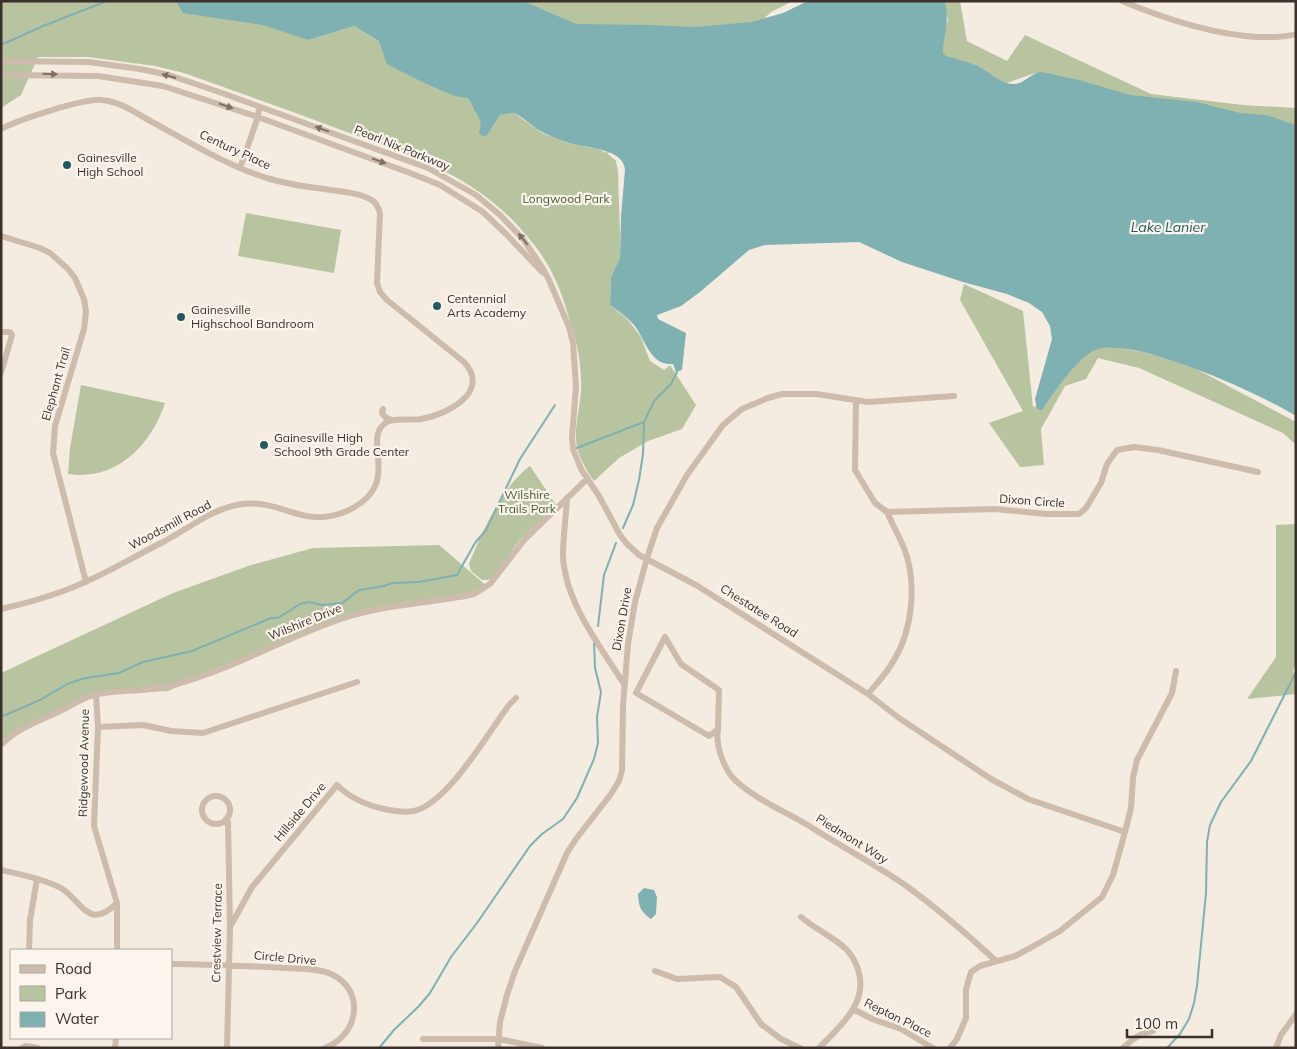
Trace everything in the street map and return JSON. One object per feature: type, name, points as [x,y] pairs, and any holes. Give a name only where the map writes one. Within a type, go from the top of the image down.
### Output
[{"type":"street","points":[[1122,1],[1166,18],[1207,30],[1267,37],[1296,34]]},
{"type":"street","name":"Pearl Nix Parkway","points":[[1,61],[89,62],[140,69],[196,83],[421,166],[459,185],[484,202],[512,227],[533,253],[549,280]]},
{"type":"street","name":"Pearl Nix Parkway","points":[[1,75],[98,76],[138,81],[184,93],[258,118],[410,173],[456,194],[489,218],[512,239],[549,280]]},
{"type":"street","name":"Century Place","points":[[1,130],[9,125],[59,109],[94,100],[102,100],[125,106],[240,168],[292,184],[357,194],[375,203],[380,214],[377,284],[380,292],[387,300],[467,365],[472,373],[473,384],[467,396],[441,414],[418,420],[391,420]]},
{"type":"street","points":[[240,168],[258,118],[259,107]]},
{"type":"street","name":"Elephant Trail","points":[[1,236],[50,253],[75,278],[84,299],[86,312],[84,329],[55,426],[53,453],[86,582]]},
{"type":"street","name":"Chestatee Road","points":[[549,280],[569,327],[573,343],[576,387],[572,436],[573,449],[577,462],[599,496],[623,540],[640,555],[696,585],[868,694],[899,718],[998,783],[1028,799],[1125,832]]},
{"type":"street","points":[[1,332],[10,332],[12,335],[1,373]]},
{"type":"street","name":"Dixon Drive","points":[[498,1048],[500,1022],[506,995],[558,872],[576,839],[618,781],[622,771],[622,706],[628,644],[635,602],[647,558],[657,528],[675,495],[715,436],[742,409],[782,394],[816,394],[868,402],[954,396]]},
{"type":"street","points":[[856,400],[855,470],[875,503],[887,512],[904,548],[912,587],[912,606],[905,634],[896,658],[884,676],[868,694]]},
{"type":"street","points":[[383,409],[384,417],[391,420]]},
{"type":"street","name":"Woodsmill Road","points":[[1,610],[86,582],[169,540],[192,524],[234,506],[268,505],[311,518],[329,517],[349,510],[365,499],[377,484],[380,470],[377,435],[380,428],[391,420]]},
{"type":"street","name":"Dixon Circle","points":[[887,512],[995,509],[1045,514],[1079,514],[1086,508],[1101,483],[1107,464],[1117,450],[1134,447],[1158,450],[1258,472]]},
{"type":"street","name":"Wilshire Drive","points":[[1,745],[26,726],[96,694],[122,690],[148,690],[173,685],[212,673],[308,631],[349,617],[474,594],[490,584],[525,539],[587,479]]},
{"type":"street","points":[[567,498],[563,556],[569,584],[584,621],[625,684]]},
{"type":"street","name":"Piedmont Way","points":[[718,729],[709,736],[636,693],[665,637],[681,664],[719,690],[718,729],[722,761],[727,772],[736,781],[749,791],[797,818],[900,882],[961,930],[996,961]]},
{"type":"street","points":[[950,1048],[966,1018],[966,989],[972,972],[980,966],[1015,956],[1060,931],[1102,897],[1113,875],[1125,832],[1131,808],[1133,778],[1138,760],[1172,693],[1176,671]]},
{"type":"street","points":[[98,727],[143,725],[171,732],[203,733],[357,682]]},
{"type":"street","name":"Ridgewood Avenue","points":[[96,694],[98,727],[94,826],[117,903],[117,949]]},
{"type":"street","name":"Hillside Drive","points":[[230,927],[252,887],[337,785],[347,795],[375,807],[404,812],[415,811],[439,798],[455,781],[516,698]]},
{"type":"street","points":[[213,796],[225,799],[230,811],[226,819],[218,823],[208,821],[202,809],[205,801],[213,796]]},
{"type":"street","name":"Crestview Terrace","points":[[226,819],[228,822],[230,927],[227,1048]]},
{"type":"street","points":[[1,870],[60,888],[88,913],[98,915],[108,912],[117,903]]},
{"type":"street","points":[[29,949],[30,920],[37,880]]},
{"type":"street","points":[[801,917],[812,927],[829,936],[848,950],[855,962],[862,990],[853,1009],[820,1048]]},
{"type":"street","name":"Circle Drive","points":[[172,964],[297,969],[325,972],[333,975],[350,992],[354,1000],[355,1009],[353,1020],[348,1030],[340,1039],[326,1048]]},
{"type":"street","points":[[655,971],[677,979],[720,977],[736,987],[761,1024],[781,1039],[800,1048]]},
{"type":"street","name":"Repton Place","points":[[853,1009],[872,1020],[901,1029],[934,1048]]},
{"type":"street","points":[[1276,1048],[1281,1035],[1296,1014]]},
{"type":"street","points":[[1123,1048],[1134,1037],[1144,1032],[1153,1031]]},
{"type":"street","points":[[423,1039],[499,1039],[542,1048]]},
{"type":"street","points":[[24,1047],[38,1048]]},
{"type":"green space","name":"Longwood Park","points":[[1,1],[229,1],[309,40],[354,26],[379,41],[410,75],[463,98],[468,98],[480,118],[486,137],[500,115],[514,113],[542,133],[571,144],[599,149],[606,153],[614,138],[616,138],[608,154],[616,161],[618,171],[620,258],[611,277],[610,305],[628,320],[641,337],[650,361],[664,370],[670,365],[696,405],[682,429],[648,441],[619,458],[594,481],[580,456],[577,446],[576,428],[581,391],[580,365],[578,349],[558,287],[544,259],[525,234],[486,197],[465,183],[442,170],[395,149],[184,73],[155,66],[88,57],[38,57],[21,95],[1,108]]},
{"type":"green space","points":[[503,1],[793,1],[771,12],[748,34],[617,35],[546,20]]},
{"type":"green space","points":[[943,1],[960,1],[967,41],[1007,61],[1025,35],[1151,94],[1243,105],[1296,108],[1296,137],[1035,73],[1007,83],[935,56],[948,20]]},
{"type":"green space","points":[[246,213],[341,230],[334,273],[238,256]]},
{"type":"green space","points":[[964,284],[1023,311],[1033,407],[1045,403],[1083,352],[1104,345],[1185,363],[1296,422],[1296,445],[1283,433],[1139,368],[1098,358],[1086,379],[1065,386],[1041,429],[1044,465],[1020,467],[989,423],[1023,411],[960,300]]},
{"type":"green space","points":[[81,385],[165,403],[151,433],[129,457],[116,466],[101,472],[85,475],[68,474],[70,448]]},
{"type":"green space","name":"Wilshire Trails Park","points":[[530,466],[556,505],[519,541],[493,577],[488,580],[482,580],[471,571],[469,564],[474,552],[486,525],[502,497],[520,474]]},
{"type":"green space","points":[[1296,524],[1296,662],[1293,672],[1296,677],[1296,694],[1247,699],[1276,657],[1276,525]]},
{"type":"green space","points":[[439,545],[489,588],[466,599],[373,611],[297,635],[168,691],[100,694],[59,710],[1,743],[1,673],[173,593],[251,565],[313,548]]},
{"type":"water","name":"Lake Lanier","points":[[176,1],[523,1],[576,24],[695,27],[752,22],[783,13],[808,1],[944,1],[947,20],[943,53],[946,56],[980,67],[1003,82],[1018,83],[1042,72],[1079,80],[1130,95],[1197,102],[1240,113],[1266,115],[1296,125],[1296,416],[1255,394],[1194,368],[1162,357],[1132,350],[1108,348],[1091,352],[1084,357],[1064,379],[1042,410],[1037,409],[1035,399],[1052,339],[1050,326],[1042,312],[1029,303],[1007,294],[902,262],[859,242],[765,245],[749,250],[681,306],[657,315],[658,319],[686,333],[682,370],[676,372],[673,364],[665,364],[659,361],[649,351],[634,325],[610,305],[611,277],[620,258],[625,170],[623,163],[618,157],[603,150],[569,143],[550,136],[514,113],[500,115],[486,137],[479,134],[481,122],[468,98],[452,95],[440,90],[387,64],[379,41],[354,26],[309,40],[263,25],[183,13]]},
{"type":"water","points":[[644,888],[654,890],[657,897],[656,914],[651,919],[644,914],[639,902],[638,894]]},
{"type":"waterway","points":[[1,45],[107,1]]},
{"type":"waterway","points":[[623,528],[633,505],[639,480],[643,454],[644,422],[654,401],[671,384],[677,372]]},
{"type":"waterway","points":[[1,717],[40,700],[69,683],[86,678],[119,673],[143,662],[192,651],[271,618],[278,618],[300,604],[309,602],[322,605],[342,603],[359,590],[392,583],[419,582],[457,575],[475,543],[486,530],[520,459],[555,405]]},
{"type":"waterway","points":[[574,449],[644,422]]},
{"type":"waterway","points":[[598,626],[604,575],[616,543]]},
{"type":"waterway","points":[[379,1048],[430,993],[451,957],[530,846],[542,834],[563,819],[577,798],[594,759],[598,743],[597,717],[601,692],[595,668],[594,642]]},
{"type":"waterway","points":[[1167,1048],[1180,1034],[1189,1019],[1194,1003],[1206,893],[1207,842],[1210,825],[1221,802],[1251,761],[1296,672]]},
{"type":"place","name":"Gainesville High School","points":[[67,165]]},
{"type":"place","name":"Centennial Arts Academy","points":[[437,306]]},
{"type":"place","name":"Gainesville Highschool Bandroom","points":[[181,317]]},
{"type":"place","name":"Gainesville High School 9th Grade Center","points":[[264,445]]}]
